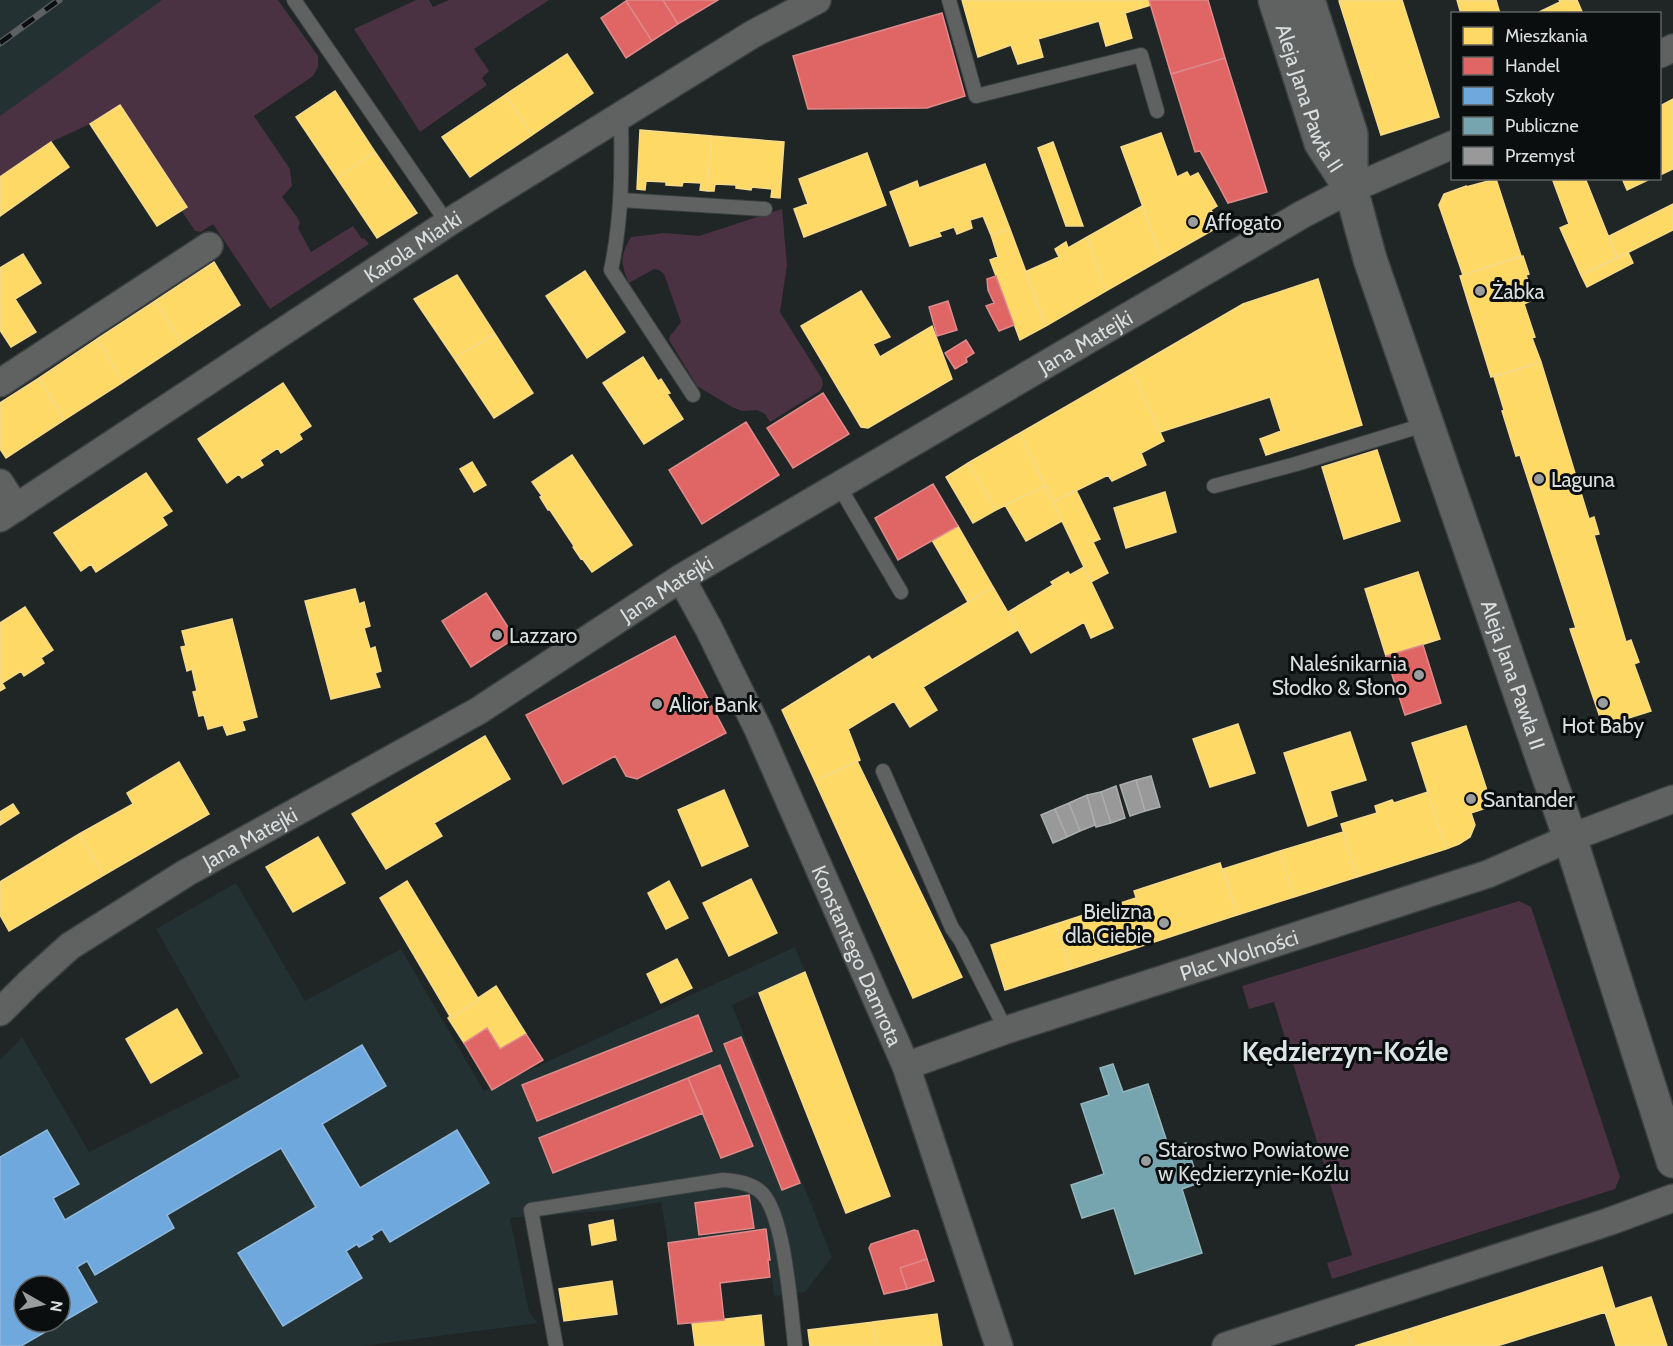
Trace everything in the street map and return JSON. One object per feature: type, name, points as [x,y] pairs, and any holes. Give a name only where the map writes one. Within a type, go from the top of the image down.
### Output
[{"type":"main road","name":"Aleja Jana Pawła II","points":[[1275,0],[1321,143],[1351,189]]},
{"type":"main road","name":"Aleja Jana Pawła II","points":[[1308,0],[1351,134],[1351,189],[1370,259],[1570,838],[1673,1161]]},
{"type":"street","name":"Karola Miarki","points":[[0,483],[8,513],[448,224],[753,34],[817,0]]},
{"type":"street","name":"Jana Matejki","points":[[0,1012],[62,953],[186,873],[478,711],[681,578],[1303,214],[1351,189],[1451,145]]},
{"type":"street","points":[[0,383],[209,246]]},
{"type":"street","name":"Konstantego Damrota","points":[[681,578],[758,729],[906,1066],[999,1346]]},
{"type":"street","name":"Plac Wolności","points":[[906,1066],[1006,1030],[1488,874],[1570,838],[1673,799]]},
{"type":"street","points":[[1226,1346],[1608,1222],[1673,1198]]},
{"type":"lane","points":[[294,0],[448,224]]},
{"type":"lane","points":[[949,0],[976,96],[1141,55],[1157,111]]},
{"type":"lane","points":[[621,116],[621,200],[611,270],[693,395]]},
{"type":"lane","points":[[621,200],[765,209]]},
{"type":"lane","points":[[1214,486],[1427,424]]},
{"type":"lane","points":[[839,486],[901,592]]},
{"type":"lane","points":[[883,771],[952,928],[961,941],[1006,1030]]},
{"type":"lane","points":[[556,1346],[531,1210],[723,1180],[742,1182],[761,1193],[772,1212],[783,1250],[795,1346]]},
{"type":"shaded area","points":[[0,0],[181,0],[0,132]]},
{"type":"shaded area","points":[[162,0],[278,0],[318,56],[318,67],[313,76],[254,116],[290,169],[292,186],[282,197],[297,217],[300,223],[298,228],[311,252],[353,226],[362,239],[364,238],[369,244],[270,309],[213,224],[201,232],[195,231],[181,210],[186,206],[120,105],[90,124],[51,142],[0,177],[0,116]]},
{"type":"shaded area","points":[[416,0],[429,0],[433,7],[449,0],[549,0],[474,49],[489,71],[482,78],[487,85],[420,132],[354,29]]},
{"type":"shaded area","points":[[782,209],[787,265],[780,312],[822,379],[823,385],[820,391],[770,422],[765,414],[757,410],[742,411],[732,407],[697,386],[669,340],[681,322],[664,274],[654,269],[629,283],[622,260],[631,237],[665,233],[699,236]]},
{"type":"shaded area","points":[[236,883],[305,1001],[401,949],[484,1091],[795,947],[805,972],[732,1005],[832,1257],[805,1292],[774,1296],[766,1230],[668,1243],[661,1202],[616,1210],[510,1218],[529,1312],[538,1323],[362,1346],[0,1346],[0,1060],[22,1037],[89,1152],[240,1077],[156,929]]},
{"type":"shaded area","points":[[1519,901],[1531,907],[1620,1177],[1615,1189],[1332,1279],[1327,1263],[1352,1255],[1274,1002],[1249,1009],[1242,986]]},
{"type":"building: Mieszkania","points":[[962,0],[1149,0],[1151,5],[1125,13],[1132,38],[1106,46],[1099,21],[1038,39],[1043,57],[1018,64],[1011,45],[978,57]]},
{"type":"building: Mieszkania","points":[[1402,0],[1439,117],[1381,135],[1339,1]]},
{"type":"building: Mieszkania","points":[[1457,0],[1496,0],[1499,12],[1460,12]]},
{"type":"building: Mieszkania","points":[[1559,0],[1577,0],[1582,12],[1539,12],[1560,2]]},
{"type":"building: Mieszkania","points":[[567,54],[593,93],[532,135],[505,95]]},
{"type":"building: Mieszkania","points":[[335,91],[375,152],[337,178],[296,117]]},
{"type":"building: Mieszkania","points":[[505,95],[532,135],[470,177],[442,137]]},
{"type":"building: Mieszkania","points":[[1673,99],[1673,169],[1661,175],[1661,105]]},
{"type":"building: Mieszkania","points":[[120,105],[187,207],[157,226],[90,124]]},
{"type":"building: Mieszkania","points":[[640,130],[712,136],[707,191],[700,190],[701,183],[683,182],[682,186],[646,181],[645,190],[637,189]]},
{"type":"building: Mieszkania","points":[[1161,133],[1177,177],[1187,172],[1190,177],[1198,173],[1217,206],[1211,210],[1220,226],[1162,259],[1121,147]]},
{"type":"building: Mieszkania","points":[[712,136],[784,142],[780,198],[771,197],[772,189],[752,187],[751,190],[736,188],[736,185],[715,184],[714,191],[707,191]]},
{"type":"building: Mieszkania","points":[[51,142],[69,167],[0,216],[0,177]]},
{"type":"building: Mieszkania","points":[[1053,142],[1083,226],[1066,226],[1038,148]]},
{"type":"building: Mieszkania","points":[[375,152],[417,213],[377,238],[337,178]]},
{"type":"building: Mieszkania","points":[[867,153],[886,205],[804,237],[794,209],[808,204],[799,179]]},
{"type":"building: Mieszkania","points":[[985,164],[1010,229],[991,235],[983,216],[970,220],[972,228],[957,234],[954,227],[939,232],[941,236],[910,246],[890,192],[917,181],[919,188]]},
{"type":"building: Mieszkania","points":[[1496,180],[1521,256],[1463,275],[1439,205],[1444,194]]},
{"type":"building: Mieszkania","points":[[1553,180],[1586,180],[1617,258],[1581,275],[1560,228],[1569,224]]},
{"type":"building: Mieszkania","points":[[1623,180],[1648,180],[1627,190]]},
{"type":"building: Mieszkania","points":[[1673,204],[1673,230],[1617,258],[1609,236]]},
{"type":"building: Mieszkania","points":[[1142,206],[1162,259],[1106,291],[1087,237]]},
{"type":"building: Mieszkania","points":[[1010,229],[1046,326],[1020,340],[990,260],[998,257],[991,235]]},
{"type":"building: Mieszkania","points":[[1087,237],[1106,291],[1046,326],[1025,272],[1059,257],[1055,249],[1066,242],[1068,248]]},
{"type":"building: Mieszkania","points":[[1628,252],[1633,263],[1587,287],[1581,275]]},
{"type":"building: Mieszkania","points":[[23,254],[41,283],[15,299],[36,332],[11,347],[0,330],[0,268]]},
{"type":"building: Mieszkania","points":[[1523,256],[1529,274],[1526,275],[1534,299],[1524,304],[1535,337],[1532,338],[1541,362],[1491,377],[1460,276]]},
{"type":"building: Mieszkania","points":[[214,262],[240,305],[182,343],[155,301]]},
{"type":"building: Mieszkania","points":[[585,271],[625,332],[587,358],[546,296]]},
{"type":"building: Mieszkania","points":[[457,275],[495,334],[454,358],[414,299]]},
{"type":"building: Mieszkania","points":[[1318,279],[1362,425],[1266,455],[1260,439],[1281,431],[1270,397],[1160,432],[1131,369],[1243,304]]},
{"type":"building: Mieszkania","points":[[861,291],[890,337],[873,344],[880,357],[932,326],[952,379],[868,428],[861,427],[801,326]]},
{"type":"building: Mieszkania","points":[[155,301],[182,343],[123,382],[97,339]]},
{"type":"building: Mieszkania","points":[[495,334],[533,393],[494,418],[454,358]]},
{"type":"building: Mieszkania","points":[[97,339],[123,382],[64,420],[39,378]]},
{"type":"building: Mieszkania","points":[[643,357],[658,381],[661,379],[670,393],[667,394],[683,419],[644,444],[603,383]]},
{"type":"building: Mieszkania","points":[[1541,362],[1589,519],[1594,517],[1599,534],[1594,535],[1626,642],[1631,640],[1639,662],[1634,664],[1651,711],[1603,726],[1570,629],[1576,628],[1520,455],[1516,456],[1494,377]]},
{"type":"building: Mieszkania","points":[[1131,369],[1164,441],[1141,453],[1146,465],[1112,481],[1108,475],[1053,502],[1020,433]]},
{"type":"building: Mieszkania","points":[[39,378],[64,420],[6,458],[0,449],[0,403]]},
{"type":"building: Mieszkania","points":[[283,383],[311,426],[299,434],[302,439],[281,453],[278,448],[260,460],[263,465],[242,478],[239,474],[227,483],[198,439]]},
{"type":"building: Mieszkania","points":[[1020,433],[1045,486],[996,510],[968,463]]},
{"type":"building: Mieszkania","points":[[1377,450],[1400,521],[1344,539],[1322,467]]},
{"type":"building: Mieszkania","points":[[572,455],[632,545],[592,572],[548,510],[532,482]]},
{"type":"building: Mieszkania","points":[[472,462],[486,485],[474,492],[460,469]]},
{"type":"building: Mieszkania","points":[[968,463],[996,510],[973,523],[946,477]]},
{"type":"building: Mieszkania","points":[[146,473],[172,511],[162,517],[167,525],[96,572],[91,564],[81,571],[54,533]]},
{"type":"building: Mieszkania","points":[[1045,486],[1062,521],[1026,541],[1005,505]]},
{"type":"building: Mieszkania","points":[[1076,490],[1100,539],[1093,542],[1108,573],[1091,582],[1053,502]]},
{"type":"building: Mieszkania","points":[[1165,492],[1176,532],[1126,548],[1114,508]]},
{"type":"building: Mieszkania","points":[[958,526],[993,587],[968,602],[932,540]]},
{"type":"building: Mieszkania","points":[[1084,567],[1113,628],[1091,638],[1084,622],[1031,653],[1008,612],[1053,585],[1051,582],[1068,572],[1070,575]]},
{"type":"building: Mieszkania","points":[[1418,572],[1440,639],[1386,656],[1365,589]]},
{"type":"building: Mieszkania","points":[[993,587],[1018,630],[923,687],[937,710],[910,727],[894,701],[848,729],[860,760],[815,781],[782,710],[869,656],[872,660]]},
{"type":"building: Mieszkania","points":[[355,589],[359,604],[364,602],[370,626],[364,628],[370,649],[375,647],[381,671],[375,673],[380,687],[331,699],[305,601]]},
{"type":"building: Mieszkania","points":[[25,607],[53,650],[41,658],[44,663],[24,676],[21,671],[2,683],[5,688],[0,691],[0,623]]},
{"type":"building: Mieszkania","points":[[232,619],[257,717],[242,721],[245,730],[227,735],[223,725],[208,729],[204,715],[199,716],[193,692],[197,691],[192,669],[187,671],[181,647],[186,646],[182,631]]},
{"type":"building: Mieszkania","points":[[1238,724],[1255,773],[1210,787],[1193,739]]},
{"type":"building: Mieszkania","points":[[1466,726],[1492,806],[1471,813],[1475,825],[1470,837],[1446,849],[1412,743]]},
{"type":"building: Mieszkania","points":[[1350,732],[1366,780],[1330,791],[1337,816],[1308,826],[1284,753]]},
{"type":"building: Mieszkania","points":[[485,736],[510,779],[434,823],[442,836],[386,869],[352,814]]},
{"type":"building: Mieszkania","points":[[857,761],[962,977],[913,998],[815,781]]},
{"type":"building: Mieszkania","points":[[179,762],[209,814],[104,875],[79,834],[133,804],[127,793]]},
{"type":"building: Mieszkania","points":[[724,790],[748,846],[702,866],[678,810]]},
{"type":"building: Mieszkania","points":[[1428,792],[1446,849],[1357,877],[1341,824],[1377,813],[1375,806],[1392,800],[1394,803]]},
{"type":"building: Mieszkania","points":[[13,804],[19,813],[0,825],[0,812]]},
{"type":"building: Mieszkania","points":[[1343,832],[1357,877],[1294,897],[1280,851]]},
{"type":"building: Mieszkania","points":[[79,834],[104,875],[9,931],[0,915],[0,882]]},
{"type":"building: Mieszkania","points":[[318,837],[345,883],[293,912],[266,867]]},
{"type":"building: Mieszkania","points":[[1280,851],[1294,897],[1237,915],[1223,869]]},
{"type":"building: Mieszkania","points":[[1220,863],[1237,915],[1151,943],[1134,891]]},
{"type":"building: Mieszkania","points":[[751,879],[777,933],[729,956],[703,903]]},
{"type":"building: Mieszkania","points":[[407,881],[479,1000],[451,1018],[380,898]]},
{"type":"building: Mieszkania","points":[[669,881],[688,918],[666,929],[648,893]]},
{"type":"building: Mieszkania","points":[[1136,898],[1151,943],[1071,969],[1056,924]]},
{"type":"building: Mieszkania","points":[[1056,924],[1071,969],[1005,990],[991,945]]},
{"type":"building: Mieszkania","points":[[677,959],[692,988],[661,1003],[647,974]]},
{"type":"building: Mieszkania","points":[[805,972],[890,1196],[846,1213],[759,993]]},
{"type":"building: Mieszkania","points":[[496,986],[526,1034],[500,1049],[487,1028],[464,1043],[448,1018],[479,1000],[478,998]]},
{"type":"building: Mieszkania","points":[[177,1009],[202,1053],[151,1083],[126,1039]]},
{"type":"building: Mieszkania","points":[[613,1220],[616,1240],[592,1245],[589,1225]]},
{"type":"building: Mieszkania","points":[[1602,1267],[1615,1309],[1497,1346],[1412,1346],[1406,1330]]},
{"type":"building: Mieszkania","points":[[612,1281],[617,1314],[564,1321],[559,1289]]},
{"type":"building: Mieszkania","points":[[1651,1297],[1667,1346],[1616,1346],[1605,1312]]},
{"type":"building: Mieszkania","points":[[937,1314],[942,1346],[876,1346],[873,1322]]},
{"type":"building: Mieszkania","points":[[761,1315],[764,1346],[695,1346],[692,1323]]},
{"type":"building: Mieszkania","points":[[873,1322],[876,1346],[810,1346],[808,1330]]},
{"type":"building: Mieszkania","points":[[1406,1330],[1412,1346],[1355,1346]]},
{"type":"building: Handel","points":[[663,0],[678,24],[652,41],[626,1]]},
{"type":"building: Handel","points":[[663,0],[718,0],[678,24]]},
{"type":"building: Handel","points":[[1149,0],[1208,0],[1225,58],[1171,74]]},
{"type":"building: Handel","points":[[626,1],[652,41],[626,58],[601,18]]},
{"type":"building: Handel","points":[[942,13],[965,96],[927,108],[808,109],[793,56]]},
{"type":"building: Handel","points":[[1225,58],[1267,192],[1228,203],[1200,151],[1195,152],[1171,74]]},
{"type":"building: Handel","points":[[996,276],[1014,325],[999,331],[986,306],[994,303],[988,290],[987,279]]},
{"type":"building: Handel","points":[[948,301],[957,330],[937,336],[929,307]]},
{"type":"building: Handel","points":[[966,340],[974,353],[966,358],[967,362],[955,369],[945,353]]},
{"type":"building: Handel","points":[[823,393],[849,434],[793,468],[767,428]]},
{"type":"building: Handel","points":[[746,422],[779,475],[702,524],[669,470]]},
{"type":"building: Handel","points":[[933,484],[958,526],[898,560],[875,518]]},
{"type":"building: Handel","points":[[486,593],[515,638],[471,667],[442,621]]},
{"type":"building: Handel","points":[[675,636],[726,733],[637,779],[626,776],[615,756],[563,784],[526,715]]},
{"type":"building: Handel","points":[[1423,645],[1441,703],[1405,715],[1386,656]]},
{"type":"building: Handel","points":[[698,1015],[712,1051],[537,1121],[522,1085]]},
{"type":"building: Handel","points":[[487,1028],[500,1049],[526,1034],[543,1060],[492,1090],[464,1043]]},
{"type":"building: Handel","points":[[741,1037],[800,1183],[782,1190],[724,1044]]},
{"type":"building: Handel","points":[[720,1065],[753,1146],[721,1158],[688,1078]]},
{"type":"building: Handel","points":[[688,1078],[703,1113],[553,1173],[539,1138]]},
{"type":"building: Handel","points":[[749,1195],[754,1228],[699,1235],[695,1203]]},
{"type":"building: Handel","points":[[766,1229],[770,1277],[720,1283],[724,1320],[678,1324],[668,1243]]},
{"type":"building: Handel","points":[[914,1230],[918,1231],[927,1259],[900,1268],[907,1289],[884,1294],[869,1248],[871,1244]]},
{"type":"building: Handel","points":[[927,1259],[934,1281],[907,1289],[900,1268]]},
{"type":"building: Szkoły","points":[[362,1045],[386,1086],[322,1124],[360,1188],[457,1130],[489,1183],[390,1242],[382,1229],[371,1236],[373,1239],[359,1247],[357,1244],[346,1251],[362,1278],[283,1326],[238,1253],[316,1207],[281,1148],[167,1215],[174,1228],[95,1275],[87,1261],[77,1267],[97,1302],[72,1316],[72,1274],[12,1274],[12,1334],[42,1334],[21,1346],[0,1346],[0,1157],[47,1130],[79,1184],[53,1198],[65,1220]]},
{"type":"building: Publiczne","name":"Starostwo Powiatowe w Kędzierzynie-Koźlu","points":[[1113,1064],[1123,1092],[1148,1084],[1169,1148],[1186,1143],[1199,1183],[1182,1189],[1202,1253],[1135,1274],[1114,1208],[1082,1218],[1071,1185],[1104,1174],[1081,1104],[1109,1095],[1100,1068]]},
{"type":"building: Przemysł","points":[[1151,776],[1160,807],[1145,811],[1136,780]]},
{"type":"building: Przemysł","points":[[1136,780],[1145,811],[1130,816],[1120,785]]},
{"type":"building: Przemysł","points":[[1116,786],[1125,818],[1111,823],[1101,792]]},
{"type":"building: Przemysł","points":[[1101,792],[1111,823],[1096,827],[1087,795]]},
{"type":"building: Przemysł","points":[[1087,795],[1095,825],[1080,831],[1069,803]]},
{"type":"building: Przemysł","points":[[1069,803],[1080,831],[1067,837],[1055,809]]},
{"type":"building: Przemysł","points":[[1055,809],[1067,837],[1053,843],[1041,815]]},
{"type":"railway","points":[[0,43],[59,0]]},
{"type":"place","name":"Affogato","points":[[1193,222]]},
{"type":"place","name":"Żabka","points":[[1480,291]]},
{"type":"place","name":"Laguna","points":[[1539,479]]},
{"type":"place","name":"Lazzaro","points":[[497,635]]},
{"type":"place","name":"Naleśnikarnia Słodko & Słono","points":[[1419,675]]},
{"type":"place","name":"Hot Baby","points":[[1603,703]]},
{"type":"place","name":"Alior Bank","points":[[657,704]]},
{"type":"place","name":"Santander","points":[[1471,799]]},
{"type":"place","name":"Bielizna dla Ciebie","points":[[1164,923]]},
{"type":"place","name":"Starostwo Powiatowe w Kędzierzynie-Koźlu","points":[[1146,1161]]},
{"type":"district","name":"Kędzierzyn-Koźle","points":[[1345,1051]]}]
